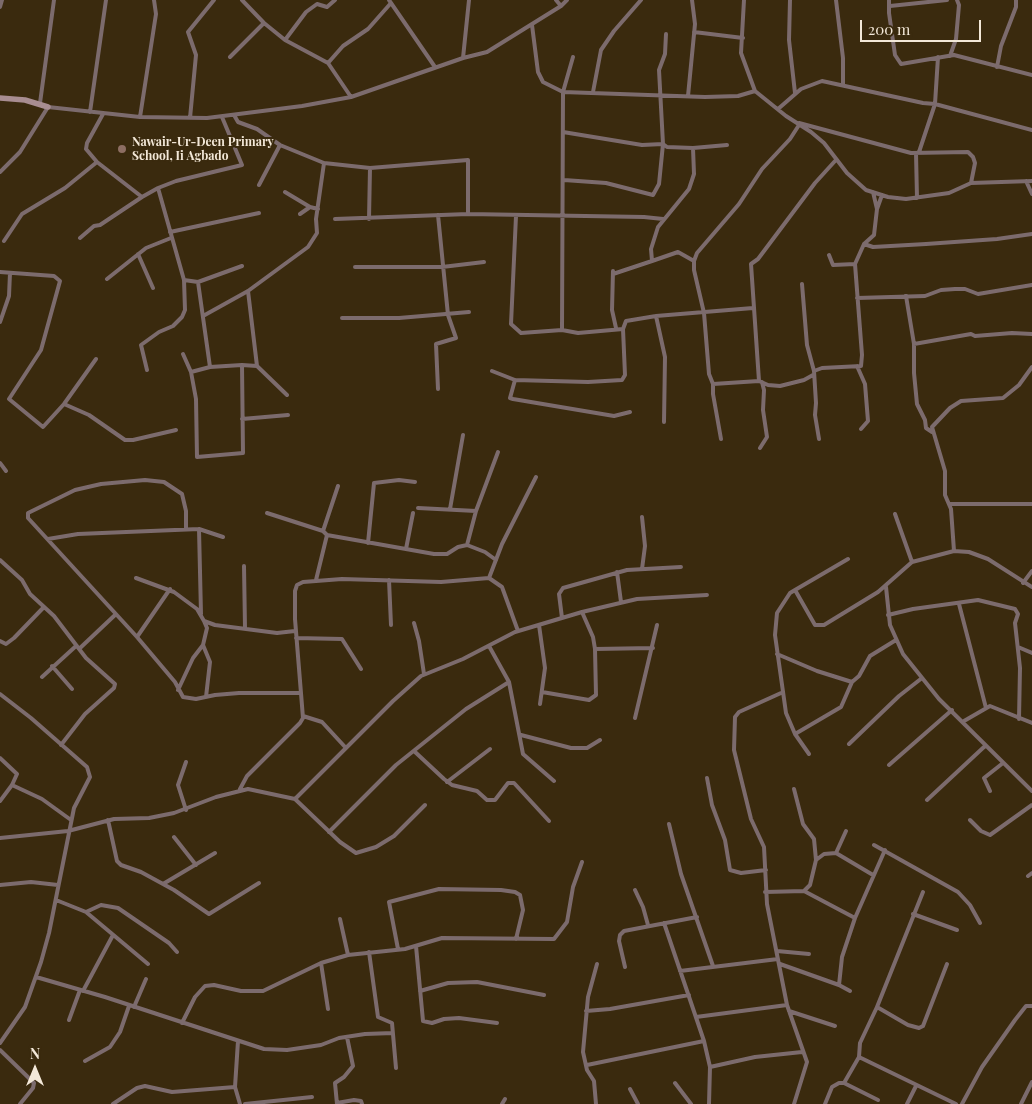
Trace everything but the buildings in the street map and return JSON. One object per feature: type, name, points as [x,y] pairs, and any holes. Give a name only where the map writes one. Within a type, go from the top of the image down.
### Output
[{"type":"main road","points":[[0,98],[40,103],[48,107]]},
{"type":"street","points":[[0,7],[2,0]]},
{"type":"street","points":[[40,103],[54,0]]},
{"type":"street","points":[[90,112],[106,0]]},
{"type":"street","points":[[140,117],[156,14],[154,0]]},
{"type":"street","points":[[190,118],[196,55],[188,32],[214,0]]},
{"type":"street","points":[[244,0],[264,23],[285,40],[328,63],[352,96]]},
{"type":"street","points":[[285,40],[306,12],[316,4],[327,7],[335,0]]},
{"type":"street","points":[[463,58],[469,0]]},
{"type":"street","points":[[556,0],[561,6]]},
{"type":"street","points":[[0,172],[20,152],[48,107],[140,117],[190,118],[234,115],[302,106],[352,96],[435,67],[487,52],[532,25],[567,0]]},
{"type":"street","points":[[593,92],[601,50],[641,0]]},
{"type":"street","points":[[688,96],[694,32],[692,0]]},
{"type":"street","points":[[744,0],[741,54],[755,91],[824,143],[835,161],[858,184],[882,195],[895,198],[916,198],[949,193],[971,183],[1032,181]]},
{"type":"street","points":[[790,0],[789,40],[795,93]]},
{"type":"street","points":[[836,0],[843,58],[843,84]]},
{"type":"street","points":[[889,0],[895,55],[901,64],[950,56],[1032,75]]},
{"type":"street","points":[[890,6],[947,0]]},
{"type":"street","points":[[950,56],[956,39],[959,5],[957,0]]},
{"type":"street","points":[[997,67],[1001,46],[1016,7],[1016,0]]},
{"type":"street","points":[[328,63],[343,46],[368,29],[390,2],[435,67]]},
{"type":"street","points":[[230,57],[264,23]]},
{"type":"street","points":[[532,25],[538,72],[543,82],[563,92],[661,96],[738,96],[755,91]]},
{"type":"street","points":[[694,32],[743,38]]},
{"type":"street","points":[[564,180],[606,183],[653,195],[658,184],[663,144],[659,70],[665,54],[666,34]]},
{"type":"street","points":[[562,330],[563,92],[573,57]]},
{"type":"street","points":[[916,198],[917,152],[935,104],[938,57]]},
{"type":"street","points":[[778,109],[795,93],[818,81],[843,84],[905,100],[935,104],[1032,130]]},
{"type":"street","points":[[103,114],[87,143],[89,155],[142,197]]},
{"type":"street","points":[[234,115],[238,122],[257,129],[280,145],[324,163],[370,168],[468,160],[468,214]]},
{"type":"street","points":[[80,238],[94,226],[100,225],[158,188],[176,181],[242,165],[222,116]]},
{"type":"street","points":[[799,124],[837,132],[892,149],[917,152],[968,152],[973,156],[975,163],[971,183]]},
{"type":"street","points":[[721,439],[713,384],[709,374],[704,313],[694,270],[694,261],[697,253],[740,204],[762,169],[790,140],[799,124]]},
{"type":"street","points":[[563,132],[642,145],[663,144],[667,147],[693,148],[727,145]]},
{"type":"street","points":[[258,185],[280,145]]},
{"type":"street","points":[[652,262],[651,249],[658,227],[689,189],[694,174],[693,148]]},
{"type":"street","points":[[760,448],[767,437],[762,406],[764,390],[761,381],[753,308],[751,264],[758,259],[815,183],[835,161]]},
{"type":"street","points":[[4,241],[22,214],[65,188],[97,162]]},
{"type":"street","points":[[203,316],[248,291],[308,248],[317,233],[316,219],[324,163]]},
{"type":"street","points":[[369,219],[370,168]]},
{"type":"street","points":[[1026,181],[1032,191]]},
{"type":"street","points":[[147,370],[141,345],[159,332],[173,326],[182,317],[185,310],[184,280],[158,188]]},
{"type":"street","points":[[286,192],[310,207],[318,209]]},
{"type":"street","points":[[873,192],[877,209]]},
{"type":"street","points":[[713,384],[761,381],[768,385],[785,386],[822,368],[861,366],[862,355],[855,264],[864,244],[874,235],[877,209],[882,195]]},
{"type":"street","points":[[300,214],[310,207]]},
{"type":"street","points":[[170,232],[259,213]]},
{"type":"street","points":[[335,219],[468,214],[663,219]]},
{"type":"street","points":[[438,215],[448,316],[456,338],[436,344],[438,389]]},
{"type":"street","points":[[516,216],[511,324],[520,333],[562,330],[578,333],[616,328],[623,329]]},
{"type":"street","points":[[864,244],[873,247],[926,244],[997,239],[1032,234]]},
{"type":"street","points":[[108,279],[146,248],[171,238]]},
{"type":"street","points":[[616,328],[612,310],[613,273],[652,262],[678,252],[694,261]]},
{"type":"street","points":[[138,254],[153,288]]},
{"type":"street","points":[[829,255],[833,264],[855,264]]},
{"type":"street","points":[[355,267],[442,267],[484,262]]},
{"type":"street","points":[[184,280],[198,282],[242,266]]},
{"type":"street","points":[[0,272],[54,276],[60,281],[41,350],[9,399],[43,427],[64,404],[96,359]]},
{"type":"street","points":[[0,322],[9,296],[10,273]]},
{"type":"street","points":[[198,282],[210,367]]},
{"type":"street","points":[[802,284],[807,345],[816,396],[815,415],[819,439]]},
{"type":"street","points":[[857,298],[925,296],[941,290],[955,289],[966,289],[978,294],[1032,285]]},
{"type":"street","points":[[248,291],[257,366],[287,395]]},
{"type":"street","points":[[906,296],[914,344],[917,404],[925,420],[926,428],[932,429]]},
{"type":"street","points":[[492,371],[514,380],[588,382],[622,380],[625,375],[623,329],[626,322],[656,316],[753,308]]},
{"type":"street","points":[[342,318],[448,316],[469,312]]},
{"type":"street","points":[[656,316],[664,357],[664,422]]},
{"type":"street","points":[[914,344],[971,334],[976,336],[1012,333],[1032,334]]},
{"type":"street","points":[[183,354],[191,372],[196,399],[197,458],[243,453],[242,365]]},
{"type":"street","points":[[191,372],[210,367],[257,366]]},
{"type":"street","points":[[857,366],[865,384],[868,421],[861,429]]},
{"type":"street","points":[[932,429],[950,408],[961,401],[1003,398],[1019,385],[1032,367]]},
{"type":"street","points":[[514,380],[510,398],[513,399],[614,416],[630,412]]},
{"type":"street","points":[[764,390],[768,385]]},
{"type":"street","points":[[64,404],[90,415],[125,440],[133,440],[176,430]]},
{"type":"street","points":[[242,419],[288,415]]},
{"type":"street","points":[[932,429],[945,471],[945,495],[951,509],[954,551]]},
{"type":"street","points":[[450,510],[463,435]]},
{"type":"street","points":[[467,545],[476,511],[498,452]]},
{"type":"street","points":[[0,463],[6,471]]},
{"type":"street","points":[[489,578],[536,477]]},
{"type":"street","points":[[186,529],[186,510],[182,494],[164,482],[144,480],[101,484],[75,490],[28,513],[28,518],[137,637],[173,680],[183,697],[189,699],[239,693],[301,693]]},
{"type":"street","points":[[368,543],[374,483],[399,480],[415,482]]},
{"type":"street","points":[[323,531],[338,486]]},
{"type":"street","points":[[949,504],[1032,504]]},
{"type":"street","points":[[418,508],[476,511]]},
{"type":"street","points":[[406,549],[413,513]]},
{"type":"street","points":[[267,514],[323,531],[327,535],[434,554],[447,554],[458,547],[467,545],[485,552],[496,560]]},
{"type":"street","points":[[895,514],[912,562]]},
{"type":"street","points":[[642,517],[644,546],[642,569]]},
{"type":"street","points":[[48,539],[78,534],[186,529],[199,529],[223,537]]},
{"type":"street","points":[[199,529],[201,614]]},
{"type":"street","points":[[316,580],[327,535]]},
{"type":"street","points":[[795,590],[812,620],[820,626],[886,587],[904,567],[912,562],[954,551],[969,552],[988,559],[1032,587]]},
{"type":"street","points":[[809,754],[795,734],[786,713],[781,693],[774,635],[777,613],[790,593],[848,559]]},
{"type":"street","points":[[0,560],[22,580],[30,594],[43,608],[54,616],[96,668],[114,681],[114,688],[85,714],[61,745]]},
{"type":"street","points":[[244,566],[245,628]]},
{"type":"street","points":[[562,618],[559,594],[562,588],[617,572],[681,568]]},
{"type":"street","points":[[617,572],[621,602]]},
{"type":"street","points":[[1023,583],[1032,572]]},
{"type":"street","points":[[136,578],[170,590],[188,601],[201,614],[204,621],[206,628],[202,644],[193,658],[178,690]]},
{"type":"street","points":[[240,790],[247,776],[300,723],[303,716],[295,631],[295,591],[303,582],[316,580],[389,580],[441,582],[489,578],[502,587],[518,631]]},
{"type":"street","points":[[389,580],[392,624]]},
{"type":"street","points":[[886,587],[888,615],[896,640],[903,654],[922,678],[964,721],[985,746],[1002,764],[1020,777],[1032,791]]},
{"type":"street","points":[[137,637],[170,590]]},
{"type":"street","points":[[295,798],[393,700],[424,674],[489,646],[518,631],[582,612],[621,602],[663,597],[707,595]]},
{"type":"street","points":[[888,615],[913,609],[978,600],[1015,610],[1018,614],[1015,623],[1020,668],[1019,719]]},
{"type":"street","points":[[959,604],[986,708]]},
{"type":"street","points":[[0,641],[6,644],[14,638],[43,608]]},
{"type":"street","points":[[542,692],[589,700],[593,699],[596,695],[595,649],[582,612]]},
{"type":"street","points":[[42,676],[116,615]]},
{"type":"street","points":[[204,621],[215,626]]},
{"type":"street","points":[[414,623],[424,674]]},
{"type":"street","points":[[539,625],[545,655],[540,704]]},
{"type":"street","points":[[635,718],[657,625]]},
{"type":"street","points":[[206,628],[215,626],[245,628],[276,633],[295,631]]},
{"type":"street","points":[[296,638],[342,638],[361,669]]},
{"type":"street","points":[[795,734],[841,707],[852,682],[859,676],[870,656],[896,640]]},
{"type":"street","points":[[202,644],[210,662],[206,697]]},
{"type":"street","points":[[489,646],[509,682],[520,735],[519,744],[523,754],[554,781]]},
{"type":"street","points":[[1018,647],[1032,653]]},
{"type":"street","points":[[595,649],[652,648]]},
{"type":"street","points":[[777,654],[817,672],[852,682]]},
{"type":"street","points":[[52,666],[72,689]]},
{"type":"street","points":[[849,744],[899,696],[922,678]]},
{"type":"street","points":[[173,680],[182,680]]},
{"type":"street","points":[[329,832],[384,776],[414,751],[466,709],[509,682]]},
{"type":"street","points":[[781,693],[739,712],[735,717],[734,750],[751,819],[764,847],[765,892],[787,1005],[806,1062],[794,1104]]},
{"type":"street","points":[[0,694],[90,772],[90,777],[79,795],[68,831],[49,934],[36,977],[25,1007],[0,1044]]},
{"type":"street","points":[[964,721],[986,708],[998,708],[1019,719],[1032,723]]},
{"type":"street","points":[[889,765],[952,710]]},
{"type":"street","points":[[303,716],[322,722],[346,748]]},
{"type":"street","points":[[520,735],[571,748],[588,748],[600,740]]},
{"type":"street","points":[[927,800],[985,746]]},
{"type":"street","points":[[447,782],[490,749]]},
{"type":"street","points":[[414,751],[447,782],[477,791],[487,800],[494,800],[508,783],[514,783],[548,821]]},
{"type":"street","points":[[0,758],[16,770],[17,774],[12,785],[0,801]]},
{"type":"street","points":[[186,762],[178,786],[186,810]]},
{"type":"street","points":[[990,791],[984,778],[1002,764]]},
{"type":"street","points":[[707,778],[712,805],[725,840],[730,870],[742,873],[766,870]]},
{"type":"street","points":[[12,785],[42,799],[71,820]]},
{"type":"street","points":[[794,789],[803,824],[814,840],[816,860],[810,885],[804,891]]},
{"type":"street","points":[[0,838],[68,831],[108,820],[149,818],[186,810],[203,801],[240,790],[295,798],[350,850],[362,852],[394,836],[426,805]]},
{"type":"street","points":[[970,820],[981,831],[990,835],[1032,805]]},
{"type":"street","points":[[108,820],[118,861],[121,865],[141,872],[163,884],[209,914],[259,883]]},
{"type":"street","points":[[669,824],[681,874],[713,966]]},
{"type":"street","points":[[836,853],[846,831]]},
{"type":"street","points":[[174,837],[196,865]]},
{"type":"street","points":[[874,845],[958,892],[970,905],[980,923]]},
{"type":"street","points":[[840,985],[842,957],[855,918],[886,850]]},
{"type":"street","points":[[163,884],[214,853]]},
{"type":"street","points":[[816,860],[819,856],[836,853],[873,875]]},
{"type":"street","points":[[182,1023],[195,998],[205,986],[214,985],[252,992],[263,991],[321,963],[369,952],[416,946],[442,938],[549,940],[558,936],[567,922],[573,887],[582,862]]},
{"type":"street","points":[[0,885],[31,882],[58,885]]},
{"type":"street","points":[[398,949],[389,902],[439,889],[500,890],[520,894],[523,910],[516,939]]},
{"type":"street","points":[[635,890],[644,907],[648,925]]},
{"type":"street","points":[[765,892],[804,891],[855,918]]},
{"type":"street","points":[[844,1083],[859,1056],[860,1043],[877,1007],[922,892]]},
{"type":"street","points":[[56,900],[86,912],[148,964]]},
{"type":"street","points":[[86,912],[94,910],[101,905],[118,908],[169,943],[177,952]]},
{"type":"street","points":[[94,910],[94,919]]},
{"type":"street","points":[[913,914],[957,930]]},
{"type":"street","points":[[625,966],[618,941],[624,931],[697,917]]},
{"type":"street","points":[[340,919],[348,956]]},
{"type":"street","points":[[664,923],[704,1041],[710,1067],[709,1104]]},
{"type":"street","points":[[69,1020],[82,991],[113,935]]},
{"type":"street","points":[[416,946],[423,1021],[426,1023],[459,1018],[496,1023]]},
{"type":"street","points":[[777,951],[809,954]]},
{"type":"street","points":[[369,952],[378,1017],[392,1022],[396,1068]]},
{"type":"street","points":[[680,972],[713,966],[779,961],[840,985],[850,992]]},
{"type":"street","points":[[321,963],[328,1009]]},
{"type":"street","points":[[596,964],[586,1011],[583,1052],[587,1070],[594,1081],[596,1104]]},
{"type":"street","points":[[877,1007],[908,1025],[919,1028],[923,1026],[947,964]]},
{"type":"street","points":[[36,977],[264,1049],[287,1050],[321,1045],[347,1036],[393,1033]]},
{"type":"street","points":[[86,1061],[110,1047],[120,1032],[146,979]]},
{"type":"street","points":[[420,991],[448,983],[477,982],[544,995]]},
{"type":"street","points":[[586,1011],[610,1010],[689,995]]},
{"type":"street","points":[[696,1018],[787,1005]]},
{"type":"street","points":[[962,1104],[982,1067],[1022,1009],[1032,1006]]},
{"type":"street","points":[[789,1011],[835,1026]]},
{"type":"street","points":[[347,1036],[353,1066],[348,1074],[334,1083],[337,1104],[354,1100],[361,1100],[362,1104]]},
{"type":"street","points":[[238,1041],[235,1087],[240,1104]]},
{"type":"street","points":[[587,1065],[704,1041]]},
{"type":"street","points":[[0,1050],[34,1082],[33,1088],[20,1104]]},
{"type":"street","points":[[710,1067],[755,1057],[802,1052]]},
{"type":"street","points":[[859,1056],[916,1086],[956,1104]]},
{"type":"street","points":[[1021,1104],[1032,1082]]},
{"type":"street","points":[[675,1083],[691,1104]]},
{"type":"street","points":[[825,1104],[835,1083],[844,1083],[878,1100]]},
{"type":"street","points":[[113,1104],[137,1088],[145,1086],[172,1092],[235,1087]]},
{"type":"street","points":[[907,1104],[916,1086]]},
{"type":"street","points":[[630,1089],[638,1104]]},
{"type":"street","points":[[245,1104],[312,1097]]},
{"type":"street","points":[[502,1104],[505,1099]]},
{"type":"place","name":"Nawair-Ur-Deen Primary School, Ii Agbado","points":[[122,149]]}]
